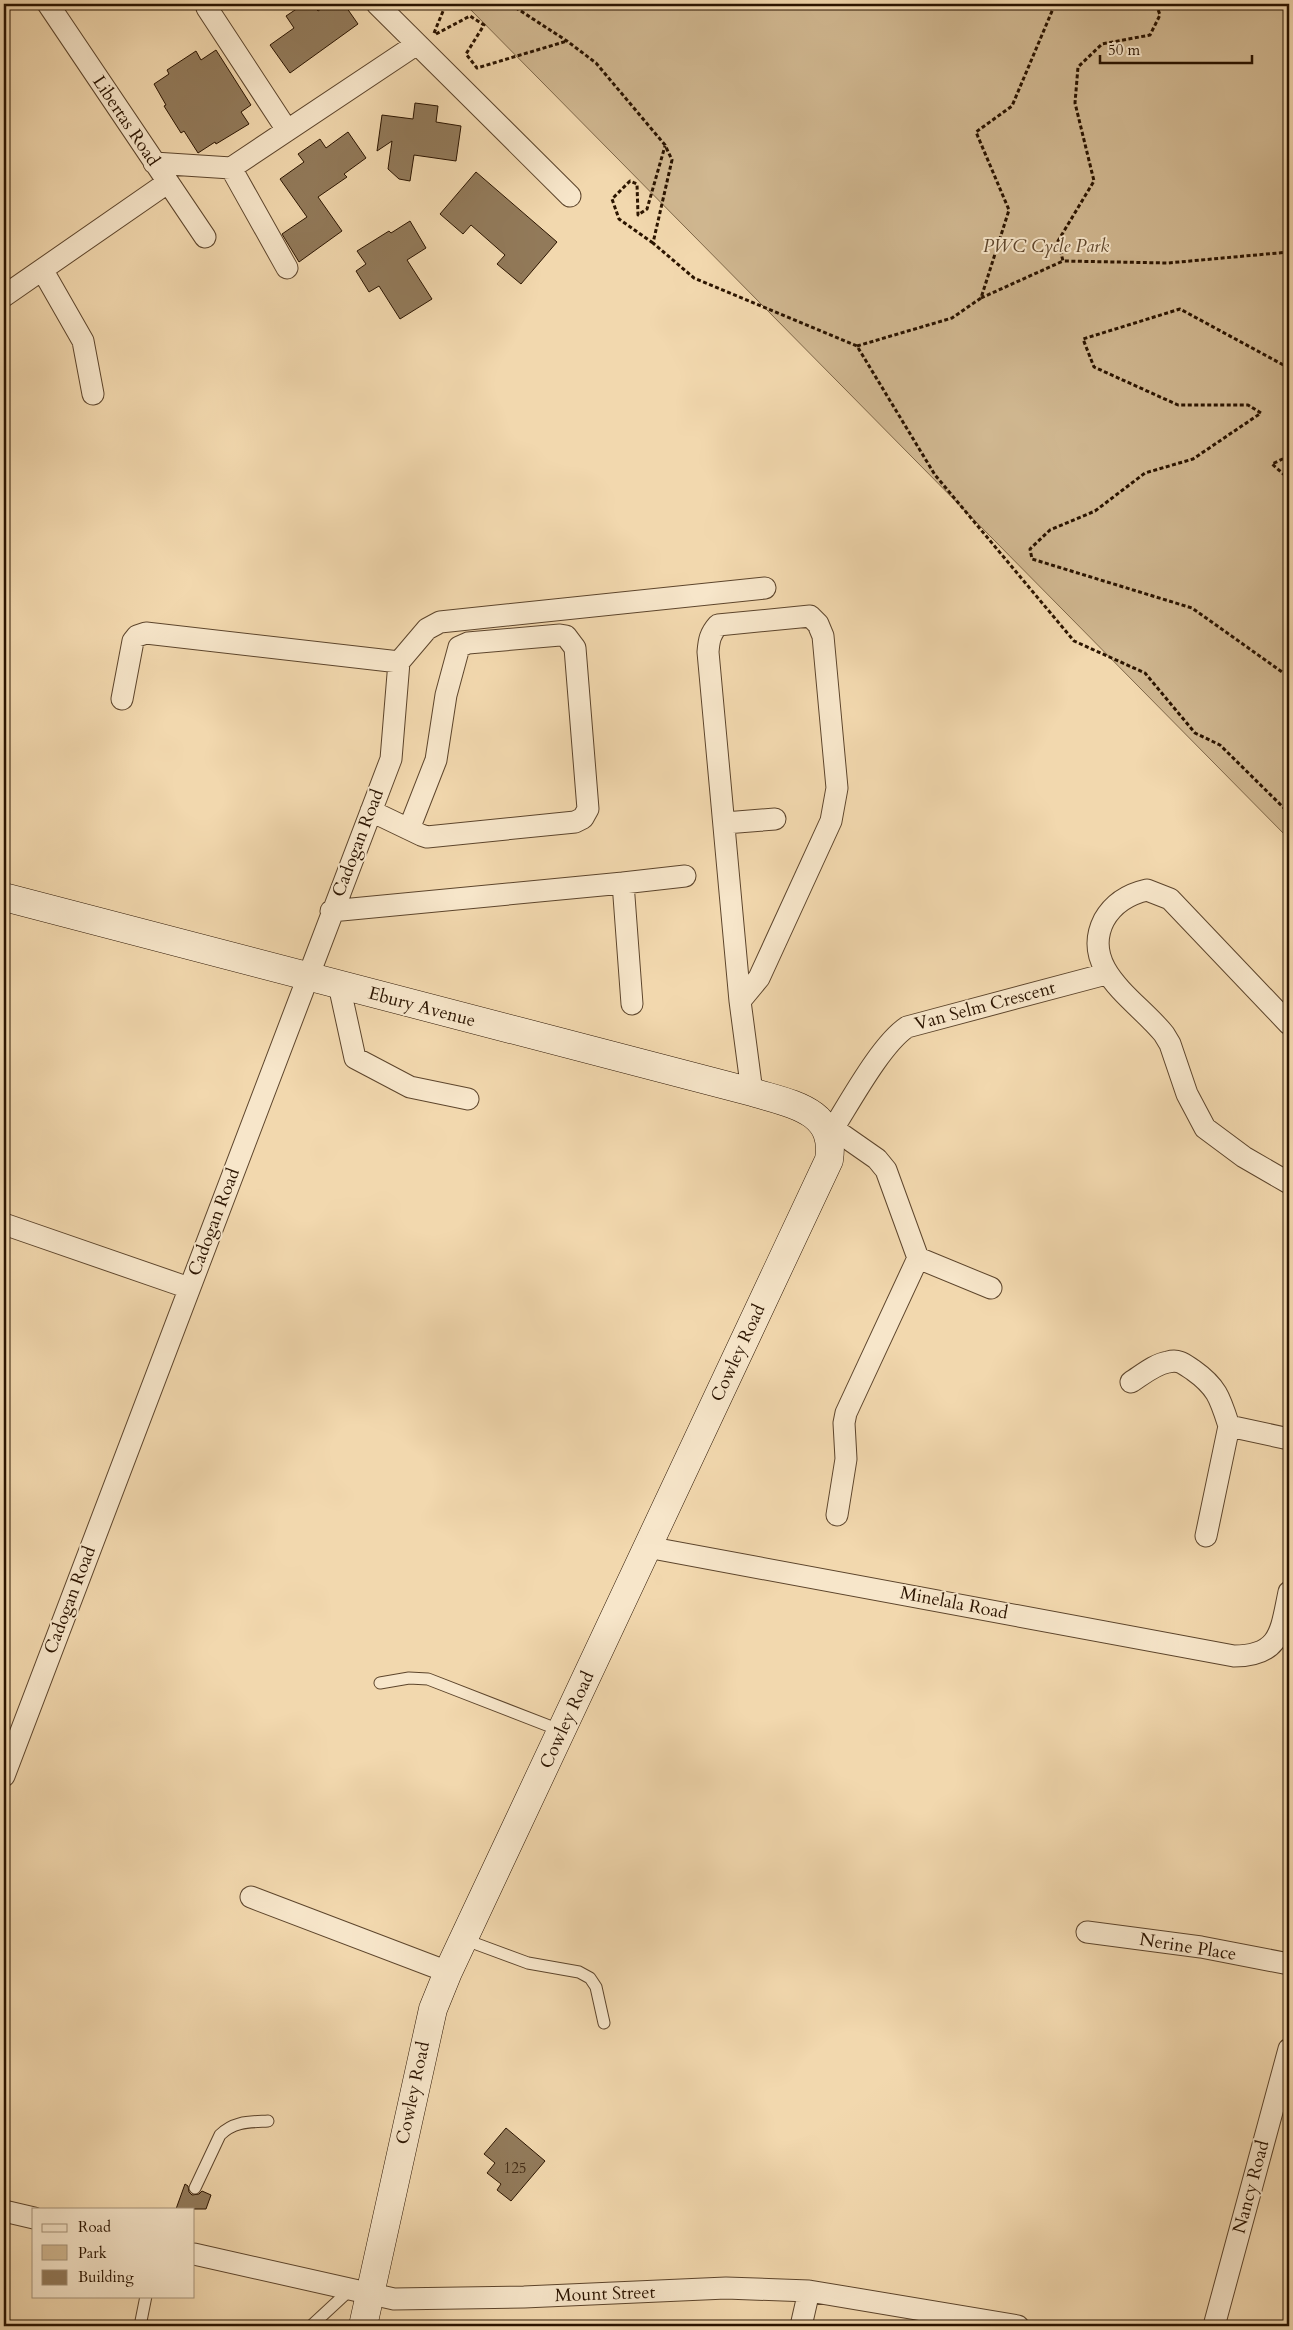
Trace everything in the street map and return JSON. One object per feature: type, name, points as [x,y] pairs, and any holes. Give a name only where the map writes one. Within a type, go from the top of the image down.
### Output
[{"type":"street","name":"Libertas Road","points":[[48,4],[205,237]]},
{"type":"street","points":[[377,4],[570,196]]},
{"type":"street","points":[[207,8],[288,130]]},
{"type":"street","points":[[154,163],[231,168],[417,44]]},
{"type":"street","points":[[231,168],[287,268]]},
{"type":"street","points":[[4,296],[167,183]]},
{"type":"street","points":[[42,271],[80,333],[85,348],[93,394]]},
{"type":"street","points":[[122,699],[133,642],[136,636],[146,633],[154,632],[399,662],[427,630],[440,622],[765,588]]},
{"type":"street","points":[[740,1001],[759,978],[831,821],[836,802],[837,788],[823,636],[818,624],[810,616],[718,625],[710,635],[708,652],[740,1001],[752,1092]]},
{"type":"street","points":[[371,811],[427,837],[575,822],[586,814],[588,809],[575,648],[570,639],[560,635],[468,643],[459,647],[446,696],[436,760],[409,828]]},
{"type":"street","name":"Cadogan Road","points":[[4,1776],[331,911],[391,759],[399,662]]},
{"type":"street","points":[[725,823],[775,819]]},
{"type":"street","points":[[331,911],[685,876]]},
{"type":"street","points":[[623,883],[632,1004]]},
{"type":"street","points":[[1289,1024],[1170,899],[1147,890],[1126,897],[1108,913],[1098,941],[1098,951],[1106,974],[1164,1034],[1170,1044],[1188,1094],[1205,1128],[1244,1157],[1289,1183]]},
{"type":"street","name":"Ebury Avenue","points":[[4,897],[752,1092],[799,1107],[819,1118],[832,1132]]},
{"type":"street","name":"Van Selm Crescent","points":[[832,1132],[886,1046],[898,1033],[907,1027],[1106,974]]},
{"type":"street","points":[[339,985],[355,1058],[410,1087],[468,1099]]},
{"type":"street","points":[[832,1132],[877,1159],[886,1170],[918,1258],[846,1413],[844,1423],[846,1459],[836,1514]]},
{"type":"street","name":"Cowley Road","points":[[363,2326],[361,2290],[376,2272],[433,2009],[463,1939],[829,1160],[832,1132]]},
{"type":"street","points":[[4,1224],[189,1288]]},
{"type":"street","points":[[918,1258],[990,1288]]},
{"type":"street","points":[[1131,1382],[1159,1365],[1167,1362],[1182,1362],[1213,1387],[1221,1400],[1229,1426],[1206,1536]]},
{"type":"street","points":[[1229,1426],[1289,1440]]},
{"type":"street","name":"Minelala Road","points":[[647,1547],[1234,1656],[1249,1656],[1261,1653],[1273,1643],[1281,1631],[1289,1592]]},
{"type":"street","points":[[251,1897],[448,1972]]},
{"type":"street","name":"Nerine Place","points":[[1087,1932],[1201,1947],[1289,1964]]},
{"type":"street","name":"Nancy Road","points":[[1214,2326],[1289,2049]]},
{"type":"street","points":[[4,2211],[32,2218]]},
{"type":"street","name":"Mount Street","points":[[195,2254],[361,2290],[394,2299],[524,2297],[726,2288],[809,2291],[1018,2326]]},
{"type":"street","points":[[801,2326],[809,2291]]},
{"type":"lane","points":[[380,1683],[409,1678],[428,1680],[562,1731]]},
{"type":"lane","points":[[463,1939],[528,1963],[579,1972],[590,1978],[596,1987],[604,2023]]},
{"type":"lane","points":[[195,2188],[220,2135],[225,2130],[243,2122],[268,2121]]},
{"type":"lane","points":[[311,2326],[361,2290]]},
{"type":"lane","points":[[140,2326],[146,2298]]},
{"type":"path","points":[[446,4],[433,36],[470,16],[484,24],[466,54],[478,68],[567,41]]},
{"type":"path","points":[[510,4],[567,41],[596,63],[665,146],[672,160],[653,243]]},
{"type":"path","points":[[981,298],[1009,210],[976,132],[1012,106],[1055,4]]},
{"type":"path","points":[[1063,261],[1058,241],[1094,181],[1075,103],[1078,67],[1102,44],[1150,35],[1160,15],[1156,4]]},
{"type":"path","points":[[1288,4],[1285,13],[1289,17]]},
{"type":"path","points":[[665,146],[647,209],[638,215],[638,184],[630,181],[612,199],[618,219],[653,243],[694,278],[857,346],[935,475],[1074,641],[1145,673],[1195,733],[1220,745],[1289,813]]},
{"type":"path","points":[[857,346],[952,318],[981,298],[1063,261],[1168,263],[1289,252]]},
{"type":"path","points":[[1289,368],[1180,309],[1083,338],[1094,367],[1178,405],[1248,405],[1261,413],[1193,459],[1145,473],[1095,511],[1050,530],[1030,550],[1032,559],[1192,608],[1284,674],[1289,681]]},
{"type":"path","points":[[1289,456],[1272,464],[1289,479]]},
{"type":"green space","name":"PWC Cycle Park","points":[[465,4],[1289,4],[1289,839]]},
{"type":"building","points":[[304,4],[312,4],[318,11],[328,4],[344,4],[358,24],[290,73],[270,45],[294,28],[286,16]]},
{"type":"building","points":[[216,50],[251,105],[241,112],[249,124],[198,153],[184,131],[181,133],[164,106],[166,105],[154,84],[169,74],[167,70],[196,51],[201,60]]},
{"type":"building","points":[[415,103],[438,106],[436,122],[461,126],[456,161],[414,155],[410,181],[399,179],[388,169],[392,141],[377,151],[382,115],[413,119]]},
{"type":"building","points":[[348,132],[366,158],[344,174],[347,177],[318,197],[342,231],[299,262],[282,234],[307,217],[280,179],[304,162],[298,154],[320,139],[326,148]]},
{"type":"building","points":[[476,172],[557,242],[521,284],[497,264],[505,255],[471,225],[463,234],[440,214]]},
{"type":"building","points":[[410,221],[426,248],[407,260],[432,299],[400,319],[379,286],[369,292],[356,271],[366,264],[357,251],[389,231],[391,233]]},
{"type":"building","points":[[506,2128],[545,2161],[511,2201],[497,2190],[501,2184],[487,2173],[495,2163],[484,2154]]},
{"type":"building","points":[[185,2184],[192,2195],[199,2194],[202,2191],[211,2195],[206,2209],[176,2208]]}]
